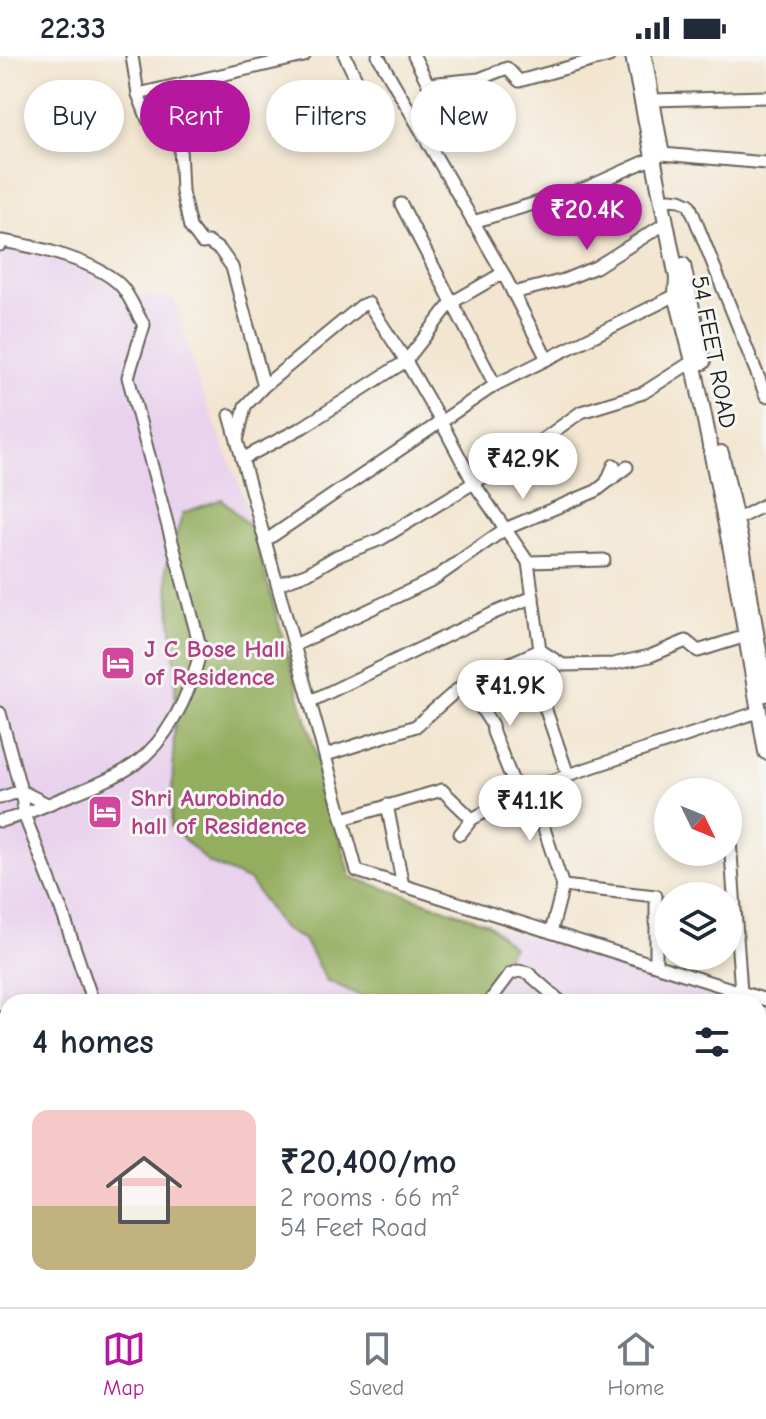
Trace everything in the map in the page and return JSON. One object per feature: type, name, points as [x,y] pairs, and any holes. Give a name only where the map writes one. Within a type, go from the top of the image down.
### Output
[{"type":"street","points":[[132,56],[138,94],[148,120],[167,131],[180,147],[182,192],[190,227],[202,243],[208,242],[220,250],[232,267],[264,386]]},
{"type":"street","points":[[138,94],[272,60],[304,56]]},
{"type":"street","points":[[345,56],[357,80]]},
{"type":"street","points":[[378,56],[411,114]]},
{"type":"street","points":[[414,56],[426,80]]},
{"type":"street","points":[[469,80],[507,68],[519,81],[609,56]]},
{"type":"street","name":"54 FEET ROAD","points":[[633,56],[648,102]]},
{"type":"street","name":"54 FEET ROAD","points":[[644,56],[648,102],[677,278],[676,295],[730,520],[766,752]]},
{"type":"street","points":[[648,102],[766,97]]},
{"type":"street","points":[[433,152],[503,273],[547,359]]},
{"type":"street","points":[[473,222],[586,188],[658,157],[766,163]]},
{"type":"street","name":"54 FEET ROAD","points":[[658,157],[670,199],[766,694]]},
{"type":"street","points":[[670,199],[689,204],[766,396]]},
{"type":"street","points":[[401,204],[495,385]]},
{"type":"street","points":[[513,293],[564,280],[596,267],[666,223]]},
{"type":"street","points":[[0,821],[25,817],[134,765],[156,745],[174,719],[193,682],[201,650],[128,377],[144,325],[124,290],[111,276],[40,247],[1,242]]},
{"type":"street","points":[[242,459],[303,427],[406,361],[451,303],[503,273]]},
{"type":"street","points":[[265,541],[495,385],[676,295]]},
{"type":"street","points":[[237,442],[245,406],[264,386],[368,303],[406,361],[473,482],[528,562],[540,650],[539,690],[568,775]]},
{"type":"street","points":[[278,584],[381,539],[528,450],[581,412],[643,393],[693,361]]},
{"type":"street","points":[[230,415],[357,871],[654,964]]},
{"type":"street","points":[[605,484],[614,465]]},
{"type":"street","points":[[295,645],[434,579],[505,529],[596,491],[627,467]]},
{"type":"street","points":[[730,520],[766,504]]},
{"type":"street","points":[[528,562],[604,560]]},
{"type":"street","points":[[311,701],[533,597]]},
{"type":"street","points":[[540,650],[563,665],[613,664],[650,656],[686,641],[698,651],[746,636]]},
{"type":"street","points":[[326,755],[416,726],[465,683],[540,650]]},
{"type":"street","points":[[465,683],[492,725],[518,794]]},
{"type":"street","points":[[460,834],[472,819],[518,794],[758,712]]},
{"type":"street","points":[[0,713],[25,817],[90,994]]},
{"type":"street","points":[[531,789],[563,886],[551,932]]},
{"type":"street","points":[[343,819],[442,790],[472,819]]},
{"type":"street","points":[[0,798],[21,791],[47,804]]},
{"type":"street","points":[[387,805],[403,886]]},
{"type":"street","points":[[732,866],[741,992]]},
{"type":"street","points":[[563,886],[654,896]]},
{"type":"street","points":[[672,970],[747,994]]},
{"type":"street","points":[[495,994],[510,974],[518,971],[528,973],[552,994]]},
{"type":"shaded area","points":[[0,233],[42,248],[133,295],[174,298],[199,384],[241,489],[351,877],[705,994],[0,994]]},
{"type":"green space","points":[[222,499],[252,529],[351,877],[487,923],[513,947],[479,994],[357,994],[326,980],[304,940],[282,928],[250,881],[209,863],[171,827],[176,672],[166,568],[183,513]]},
{"type":"place","name":"J C Bose Hall of Residence","points":[[118,663]]},
{"type":"place","name":"Shri Aurobindo hall of Residence","points":[[105,812]]}]
